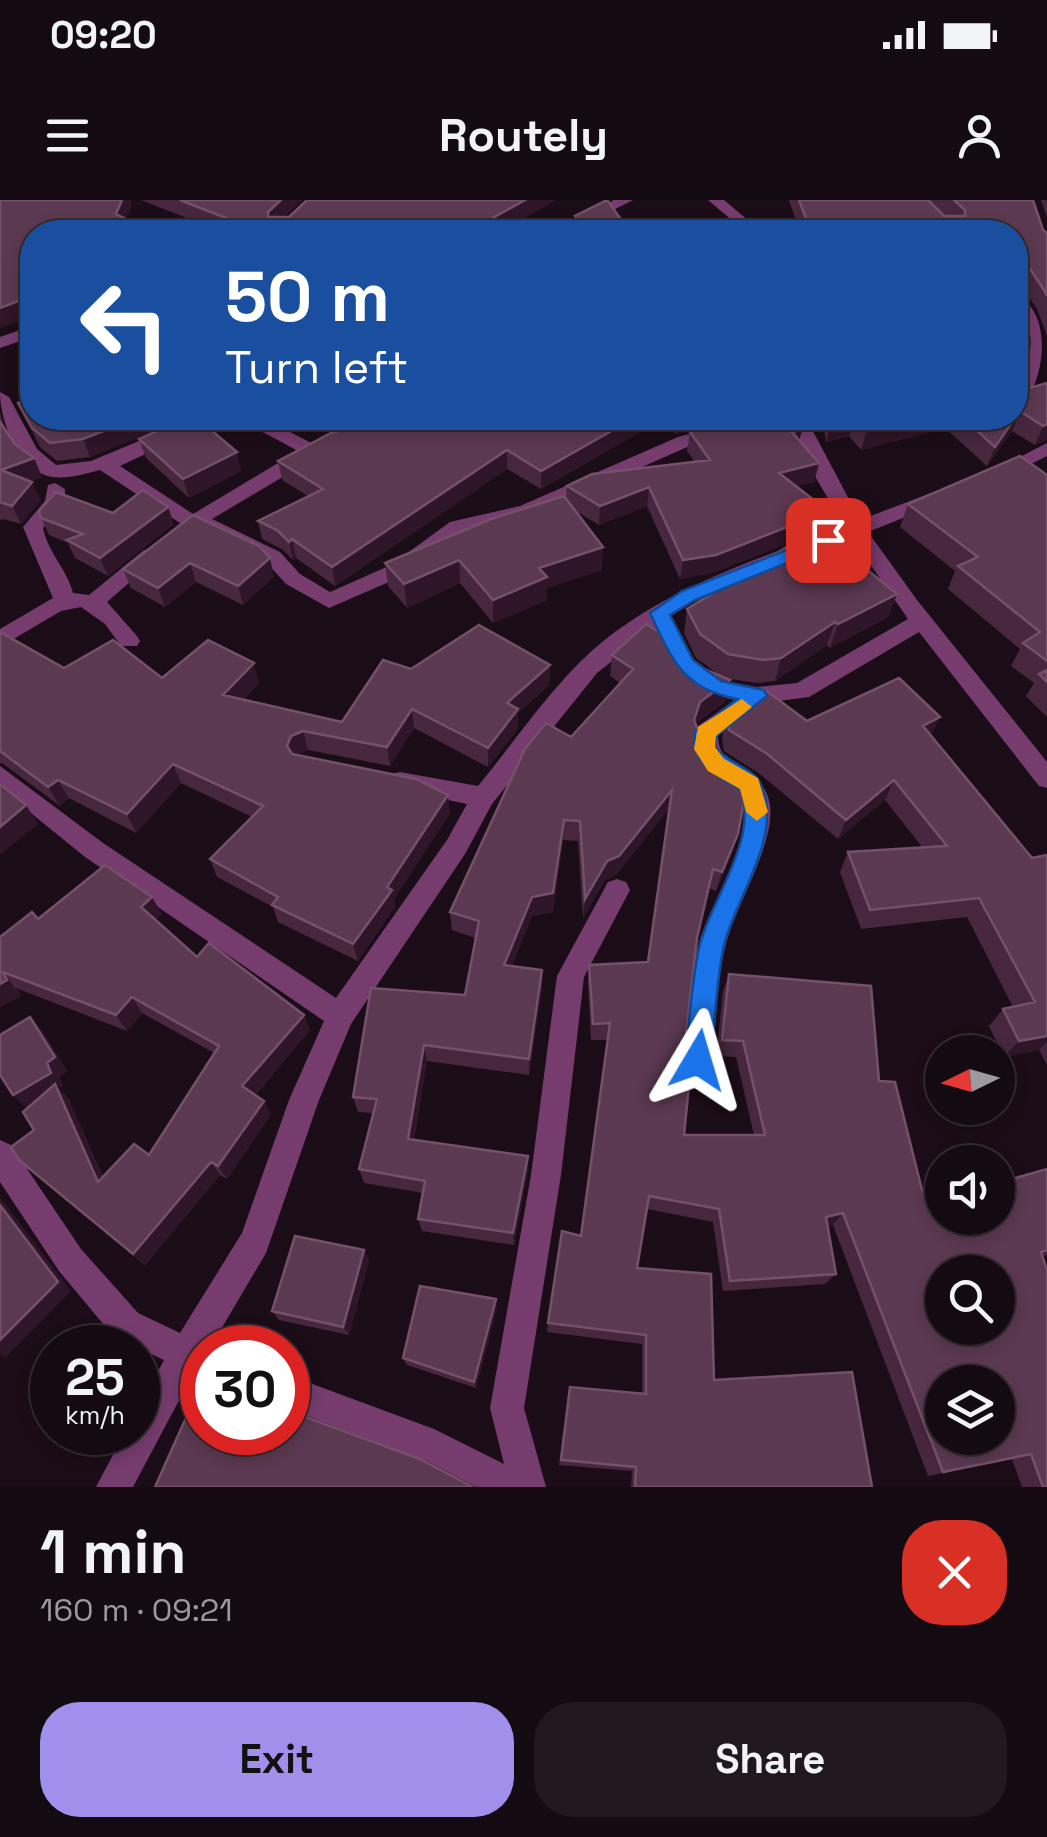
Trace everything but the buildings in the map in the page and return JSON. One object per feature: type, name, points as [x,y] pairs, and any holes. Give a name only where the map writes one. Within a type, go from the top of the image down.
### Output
[{"type":"street","points":[[584,220],[626,200]]},
{"type":"street","points":[[715,200],[740,220]]},
{"type":"street","points":[[1028,382],[1041,354],[1032,318]]},
{"type":"street","points":[[0,398],[41,467],[54,474],[96,466],[179,430]]},
{"type":"street","points":[[272,430],[312,452]]},
{"type":"street","points":[[121,455],[108,467],[193,523],[208,524],[273,556],[293,579],[328,601],[398,570],[457,527],[526,511],[685,441],[723,430]]},
{"type":"street","points":[[802,430],[809,449],[858,529],[922,620],[1047,780]]},
{"type":"street","points":[[94,602],[225,500],[335,438]]},
{"type":"street","points":[[211,1325],[255,1242],[304,1100],[340,1016],[456,847],[484,796],[589,667],[689,595],[1024,463],[1047,449]]},
{"type":"street","points":[[54,474],[55,502],[33,528],[35,550],[60,576],[63,598]]},
{"type":"street","points":[[0,639],[63,598],[94,602],[118,622],[129,640]]},
{"type":"street","points":[[660,613],[686,665],[715,688],[757,696],[801,691],[922,620]]},
{"type":"street","points":[[698,1060],[712,945],[750,843],[758,806],[750,784],[716,765],[704,749],[706,732],[757,696]]},
{"type":"street","points":[[0,775],[94,850],[340,1016]]},
{"type":"street","points":[[386,778],[484,796]]},
{"type":"street","points":[[528,1487],[508,1408],[546,1175],[570,976],[617,890]]},
{"type":"street","points":[[0,1156],[70,1260],[126,1325],[180,1350]]},
{"type":"street","points":[[114,1487],[180,1380]]},
{"type":"street","points":[[310,1400],[434,1446],[512,1487]]},
{"type":"slow traffic","points":[[742,707],[706,732],[704,749],[716,765],[750,784],[757,812]]},
{"type":"route","points":[[698,1060],[712,945],[750,843],[758,806],[750,784],[716,765],[704,749],[706,732],[757,696],[715,688],[686,665],[660,613],[689,595],[828,540]]}]
